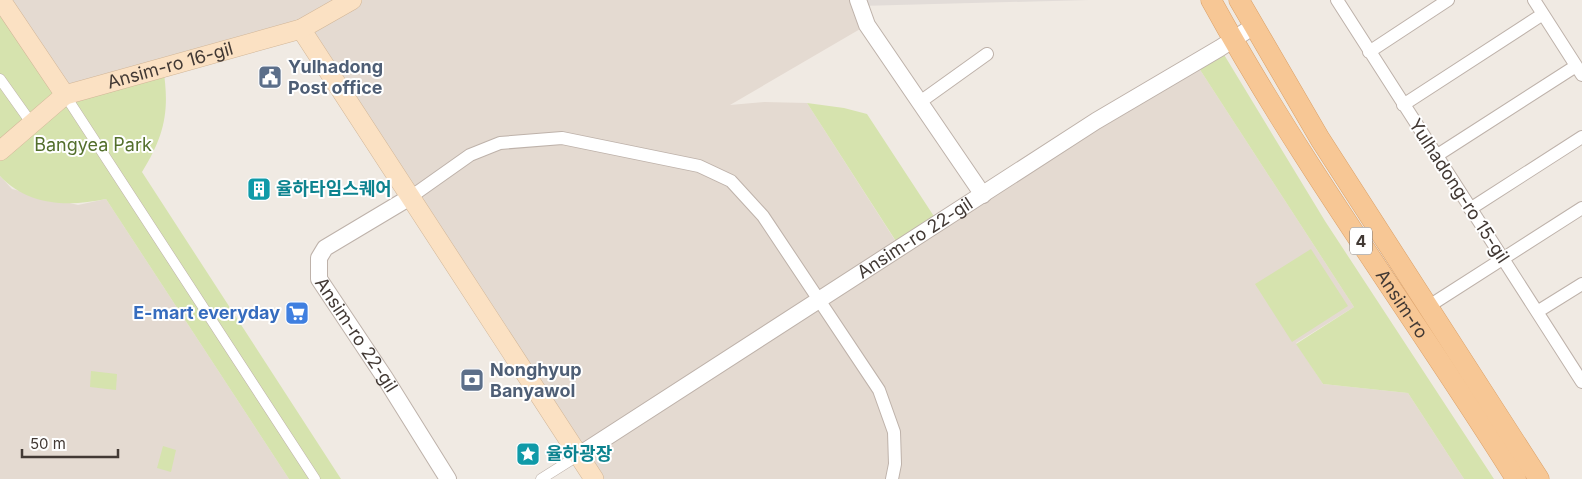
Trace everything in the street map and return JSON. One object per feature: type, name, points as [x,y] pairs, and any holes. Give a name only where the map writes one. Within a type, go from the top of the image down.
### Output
[{"type":"main road","points":[[1,0],[65,95]]},
{"type":"main road","name":"Ansim-ro 16-gil","points":[[0,151],[65,95],[302,28],[352,0]]},
{"type":"main road","name":"Ansim-ro","points":[[1212,0],[1233,39],[1413,322],[1516,479]]},
{"type":"main road","name":"Ansim-ro","points":[[1238,0],[1320,139],[1539,479]]},
{"type":"main road","points":[[302,28],[594,479]]},
{"type":"street","points":[[858,0],[867,24],[983,195]]},
{"type":"street","name":"Yulhadong-ro 15-gil","points":[[1336,0],[1582,382]]},
{"type":"street","points":[[1369,52],[1448,0]]},
{"type":"street","points":[[1436,156],[1579,71],[1534,0]]},
{"type":"street","points":[[1403,105],[1543,14]]},
{"type":"street","name":"Ansim-ro 22-gil","points":[[579,455],[1096,121],[1254,26]]},
{"type":"street","points":[[920,102],[987,54]]},
{"type":"street","points":[[0,79],[32,124]]},
{"type":"street","points":[[65,95],[315,479]]},
{"type":"street","points":[[1470,209],[1582,137]]},
{"type":"street","points":[[412,196],[470,155],[500,143],[562,138],[699,166],[731,181],[763,216],[879,390],[894,432],[895,464],[892,479]]},
{"type":"street","name":"Ansim-ro 22-gil","points":[[412,196],[325,248],[319,258],[319,279],[385,378],[448,479]]},
{"type":"street","points":[[1429,306],[1582,208]]},
{"type":"street","points":[[1537,312],[1582,284]]},
{"type":"street","points":[[1571,364],[1582,357]]},
{"type":"street","points":[[542,479],[579,455]]},
{"type":"shaded area","points":[[0,0],[858,0],[867,25],[730,105],[764,102],[807,103],[900,248],[1195,62],[1354,307],[1296,343],[1323,384],[1408,393],[1464,479],[594,479],[302,29],[65,95]]},
{"type":"shaded area","points":[[861,0],[1089,0],[860,6]]},
{"type":"shaded area","points":[[0,176],[12,189],[78,205],[106,199],[289,479],[0,479]]},
{"type":"green space","name":"Bangyea Park","points":[[0,15],[65,95],[163,67],[166,96],[164,122],[156,146],[142,172],[341,479],[289,479],[106,199],[77,203],[49,202],[23,193],[11,186],[0,176]]},
{"type":"green space","points":[[1220,48],[1325,221],[1494,479],[1464,479],[1408,393],[1323,384],[1296,344],[1354,307],[1195,62]]},
{"type":"green space","points":[[807,103],[844,108],[867,114],[939,224],[901,249]]},
{"type":"green space","points":[[1311,249],[1348,306],[1292,342],[1255,284]]},
{"type":"green space","points":[[91,371],[117,374],[116,390],[90,387]]},
{"type":"green space","points":[[163,446],[176,450],[171,472],[157,468]]},
{"type":"place","name":"Yulhadong Post office","points":[[270,77]]},
{"type":"place","name":"율하타임스퀘어","points":[[259,189]]},
{"type":"place","name":"E-mart everyday","points":[[297,313]]},
{"type":"place","name":"Nonghyup Banyawol","points":[[472,380]]},
{"type":"place","name":"율하광장","points":[[528,454]]}]
